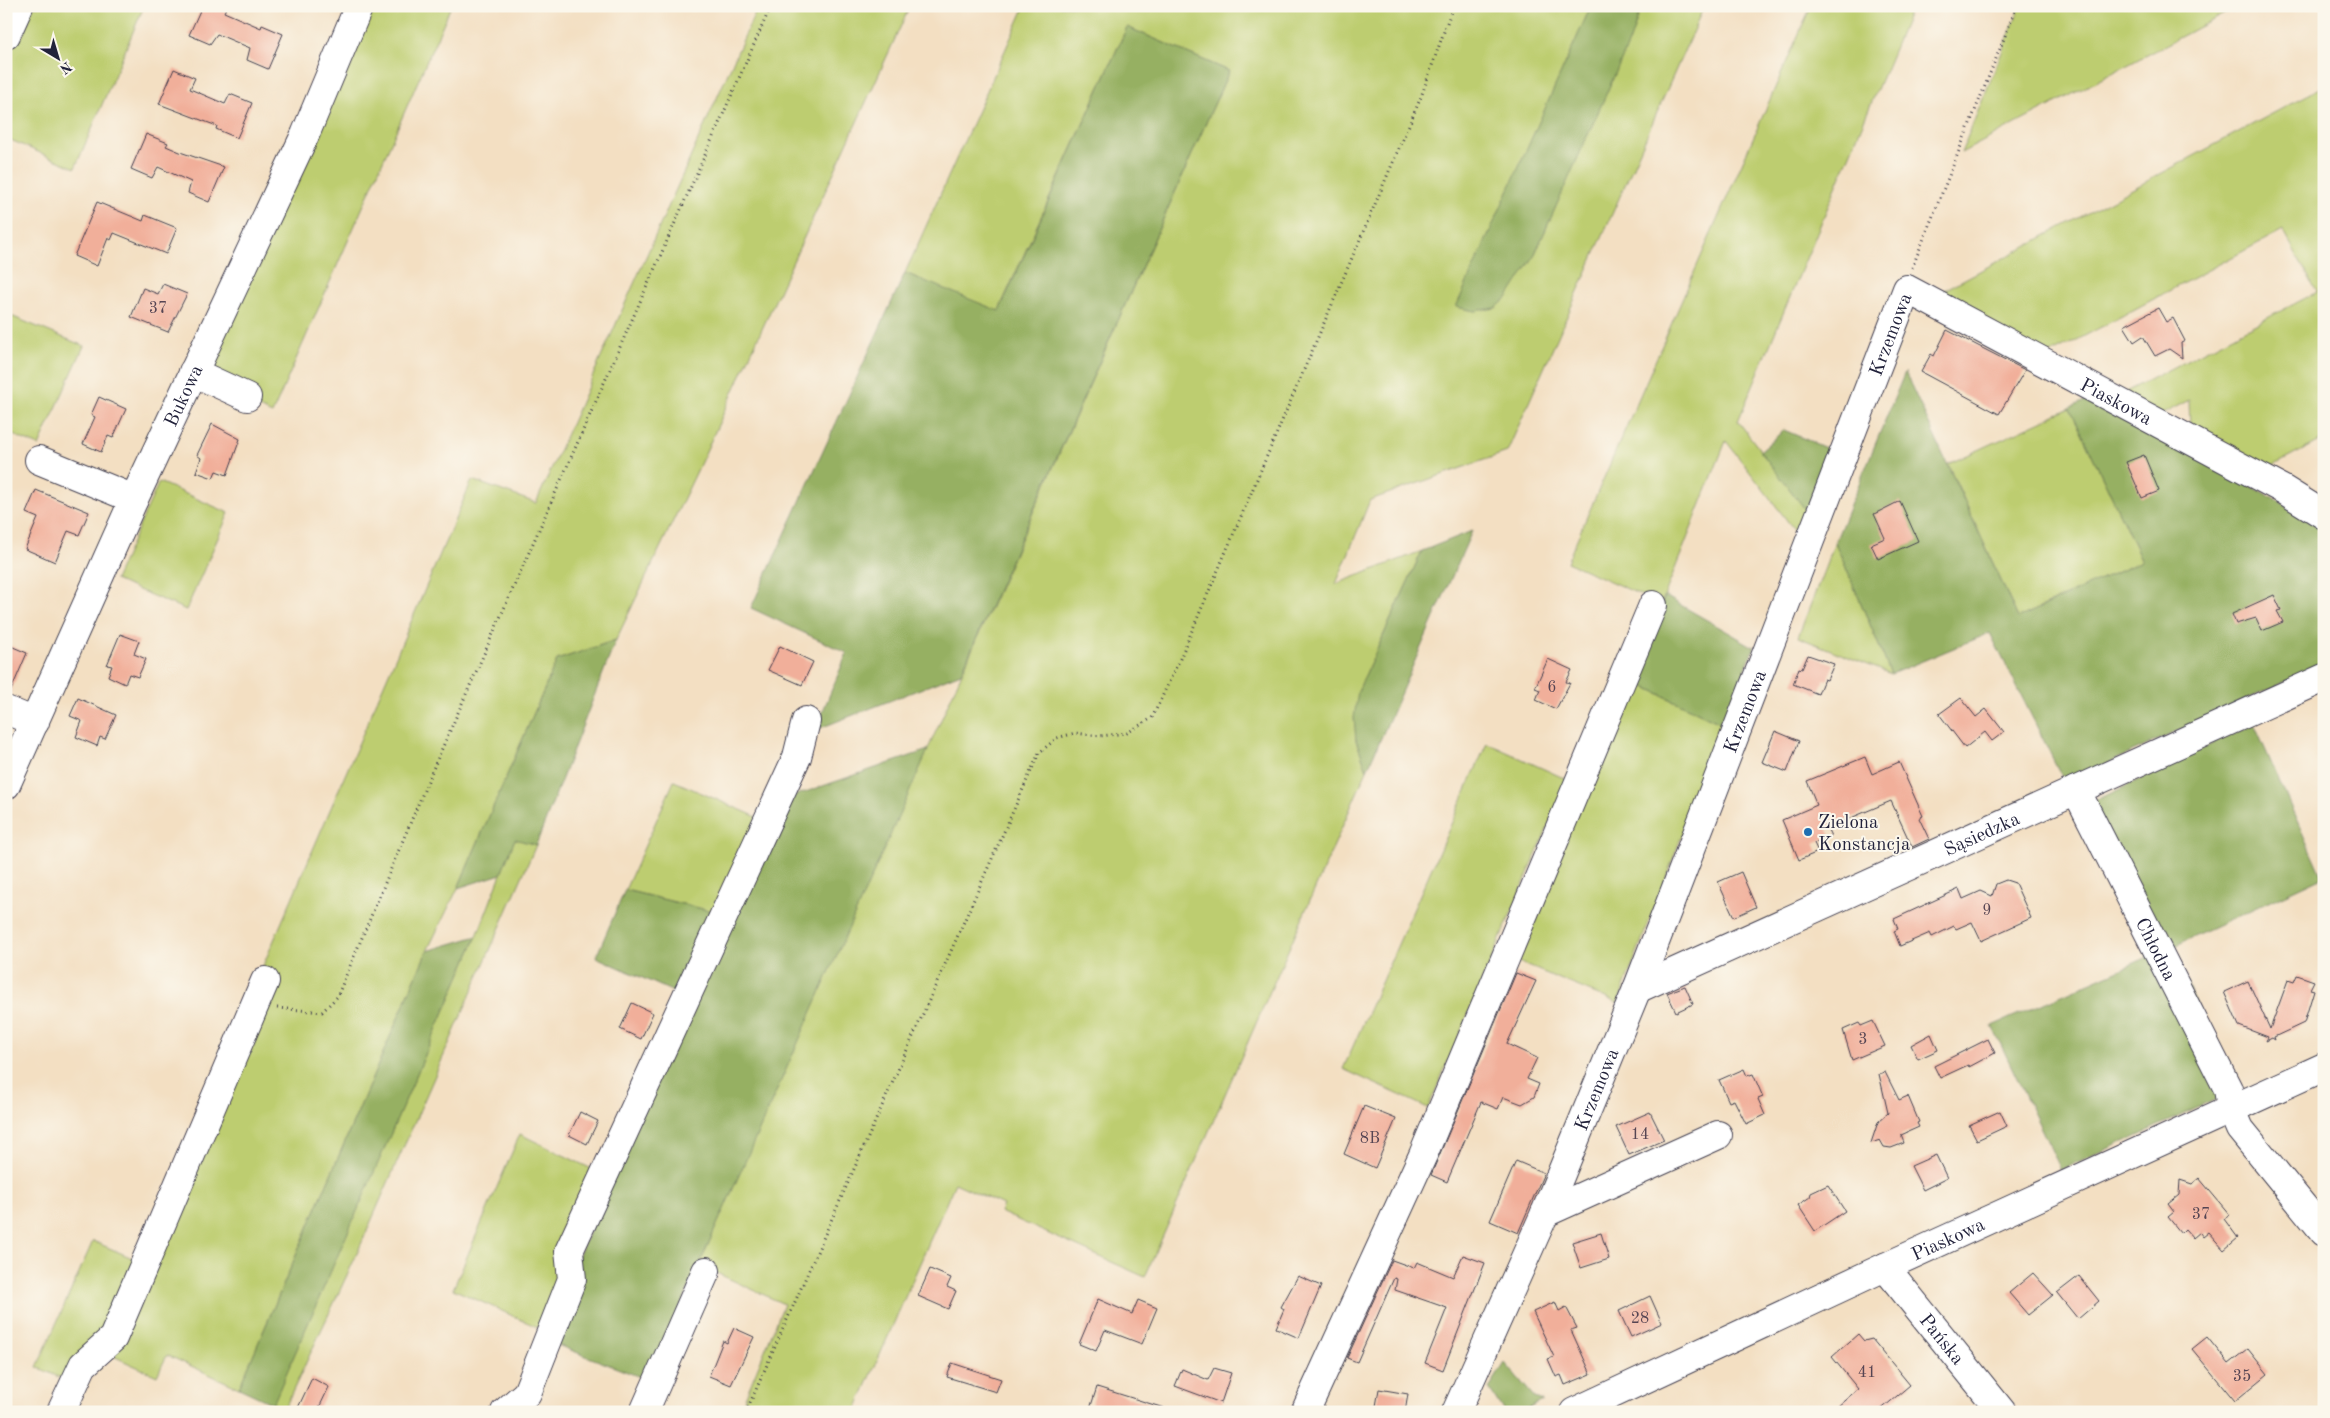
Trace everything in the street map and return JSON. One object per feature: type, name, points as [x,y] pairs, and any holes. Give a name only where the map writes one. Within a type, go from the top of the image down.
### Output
[{"type":"street","points":[[6,35],[19,6]]},
{"type":"street","name":"Bukowa","points":[[6,785],[134,499],[306,135],[359,6]]},
{"type":"street","name":"Piaskowa","points":[[1907,289],[2284,490],[2324,515]]},
{"type":"street","name":"Krzemowa","points":[[1456,1412],[1545,1213],[1637,989],[1907,289]]},
{"type":"street","points":[[193,372],[247,396]]},
{"type":"street","points":[[39,460],[134,499]]},
{"type":"street","points":[[1305,1412],[1423,1155],[1653,605]]},
{"type":"street","name":"Sąsiedzka","points":[[1637,989],[2324,678]]},
{"type":"street","points":[[6,710],[34,722]]},
{"type":"street","points":[[505,1412],[527,1392],[572,1279],[569,1251],[797,757],[806,721]]},
{"type":"street","name":"Chłodna","points":[[2076,790],[2228,1089],[2231,1108],[2240,1129],[2324,1232]]},
{"type":"street","points":[[1656,940],[1696,962]]},
{"type":"street","points":[[61,1412],[83,1365],[113,1338],[265,981]]},
{"type":"street","name":"Piaskowa","points":[[1574,1412],[1885,1267],[2324,1067]]},
{"type":"street","points":[[1545,1213],[1718,1135]]},
{"type":"street","name":"Pańska","points":[[1885,1267],[2002,1412]]},
{"type":"street","points":[[644,1412],[706,1271]]},
{"type":"path","points":[[245,1029],[254,1016],[277,1008],[322,1012],[336,997],[433,769],[772,6]]},
{"type":"path","points":[[746,1412],[1039,753],[1057,738],[1075,733],[1100,736],[1127,733],[1152,718],[1179,662],[1421,97],[1454,6]]},
{"type":"path","name":"Krzemowa","points":[[1907,289],[1911,270],[2017,6]]},
{"type":"green space","points":[[30,6],[144,6],[75,168],[6,138],[6,62]]},
{"type":"green space","points":[[369,6],[451,6],[272,414],[250,404],[206,367]]},
{"type":"green space","points":[[758,6],[910,6],[697,471],[616,640],[557,660],[458,888],[427,951],[239,1388],[167,1355],[157,1376],[113,1356],[259,975],[472,480],[536,503]]},
{"type":"green space","points":[[1025,6],[1591,6],[1457,307],[1475,311],[1533,258],[1628,43],[1642,6],[1704,6],[1507,452],[1370,500],[1336,584],[1422,551],[1358,691],[1356,740],[1367,770],[1145,1277],[1000,1212],[1003,1205],[955,1183],[855,1412],[757,1412],[741,1408],[784,1304],[699,1265],[1229,71],[1127,27],[998,312],[905,273]]},
{"type":"green space","points":[[1591,6],[1642,6],[1629,43],[1533,258],[1508,297],[1496,308],[1475,311],[1456,307]]},
{"type":"green space","points":[[1811,6],[1912,6],[1738,421],[1808,513],[1799,536],[1726,441],[1661,604],[1567,562]]},
{"type":"green space","points":[[2027,6],[2239,6],[1961,153],[2019,10]]},
{"type":"green space","points":[[1127,27],[1229,71],[961,673],[815,730],[847,653],[751,608],[905,273],[999,311]]},
{"type":"green space","points":[[2324,86],[2324,439],[2267,469],[2190,428],[2189,400],[2157,417],[2116,397],[2317,292],[2283,230],[2047,356],[1935,295]]},
{"type":"green space","points":[[11,316],[84,346],[39,446],[6,432],[6,327]]},
{"type":"green space","points":[[1905,372],[2018,618],[2142,561],[2070,408],[2091,398],[2324,526],[2324,664],[2065,783],[1990,633],[1891,674],[1835,542]]},
{"type":"green space","points":[[2070,408],[2142,561],[2018,618],[1948,464]]},
{"type":"green space","points":[[1784,430],[1833,451],[1808,513],[1760,451]]},
{"type":"green space","points":[[159,482],[229,513],[186,610],[115,580]]},
{"type":"green space","points":[[1472,531],[1367,770],[1356,740],[1354,718],[1358,691],[1422,551]]},
{"type":"green space","points":[[1835,542],[1891,674],[1798,637]]},
{"type":"green space","points":[[1665,596],[1754,647],[1724,725],[1629,679]]},
{"type":"green space","points":[[616,640],[536,845],[515,839],[501,874],[458,888],[557,660]]},
{"type":"green space","points":[[1629,679],[1724,725],[1618,1003],[1511,959]]},
{"type":"green space","points":[[2254,724],[2322,877],[2170,948],[2237,1090],[2061,1170],[1992,1026],[2148,957],[2075,804],[2101,798]]},
{"type":"green space","points":[[1487,743],[1568,780],[1428,1108],[1343,1069]]},
{"type":"green space","points":[[928,750],[648,1380],[555,1344],[577,1259],[779,801]]},
{"type":"green space","points":[[674,781],[757,817],[715,912],[625,890]]},
{"type":"green space","points":[[515,838],[536,845],[355,1258],[283,1412],[269,1412],[477,936]]},
{"type":"green space","points":[[625,890],[715,912],[678,994],[596,957]]},
{"type":"green space","points":[[477,936],[273,1404],[239,1388],[427,951]]},
{"type":"green space","points":[[520,1134],[598,1172],[564,1282],[544,1330],[453,1289]]},
{"type":"green space","points":[[93,1241],[137,1260],[106,1333],[67,1381],[37,1367]]},
{"type":"green space","points":[[1505,1363],[1535,1398],[1543,1401],[1522,1412],[1504,1412],[1489,1388]]},
{"type":"building","points":[[202,6],[227,6],[224,12],[261,28],[262,25],[283,34],[268,69],[247,60],[250,48],[217,34],[210,44],[189,35]]},
{"type":"building","points":[[174,69],[195,78],[190,89],[225,104],[230,94],[252,103],[237,138],[216,129],[217,126],[159,104]]},
{"type":"building","points":[[146,134],[168,143],[166,146],[180,152],[224,167],[209,202],[188,193],[191,182],[158,167],[152,178],[131,169]]},
{"type":"building","points":[[97,202],[143,221],[145,215],[177,228],[166,254],[114,233],[111,240],[108,238],[97,266],[74,256]]},
{"type":"building","points":[[163,284],[187,294],[168,332],[131,317],[143,288],[158,294]]},
{"type":"building","points":[[2158,308],[2166,322],[2173,318],[2185,341],[2181,343],[2182,358],[2169,349],[2155,356],[2143,336],[2134,342],[2124,326]]},
{"type":"building","points":[[1947,330],[2025,370],[1999,414],[1921,372],[1931,354],[1934,356]]},
{"type":"building","points":[[99,397],[126,409],[113,438],[108,436],[101,452],[83,444],[95,417],[91,415]]},
{"type":"building","points":[[212,424],[240,439],[227,475],[216,471],[213,478],[196,472],[201,458],[197,455]]},
{"type":"building","points":[[2144,455],[2159,491],[2142,498],[2126,462]]},
{"type":"building","points":[[36,490],[89,512],[79,535],[68,531],[55,562],[25,549],[38,518],[26,513]]},
{"type":"building","points":[[1900,501],[1918,541],[1878,559],[1871,544],[1885,538],[1874,514]]},
{"type":"building","points":[[2274,595],[2281,610],[2277,611],[2283,622],[2262,631],[2256,618],[2236,624],[2232,614]]},
{"type":"building","points":[[120,634],[139,641],[134,654],[146,659],[138,677],[129,674],[125,684],[108,676],[112,666],[107,665]]},
{"type":"building","points":[[6,644],[27,653],[9,695],[6,695]]},
{"type":"building","points":[[780,646],[813,662],[802,685],[768,670]]},
{"type":"building","points":[[1808,655],[1834,664],[1827,680],[1824,679],[1818,694],[1793,684],[1799,668],[1802,669]]},
{"type":"building","points":[[1548,659],[1572,670],[1566,682],[1570,683],[1556,709],[1536,700],[1540,690],[1535,688]]},
{"type":"building","points":[[78,698],[116,715],[105,739],[100,737],[97,746],[76,737],[82,721],[70,716]]},
{"type":"building","points":[[1961,698],[1976,717],[1986,709],[2004,732],[1992,741],[1985,732],[1965,748],[1939,714]]},
{"type":"building","points":[[1775,731],[1799,741],[1787,772],[1762,762]]},
{"type":"building","points":[[1865,757],[1872,774],[1899,762],[1923,816],[1919,818],[1929,839],[1912,847],[1891,801],[1827,828],[1831,836],[1814,843],[1818,852],[1799,860],[1782,820],[1817,805],[1807,781]]},
{"type":"building","points":[[1741,872],[1756,907],[1734,917],[1718,882]]},
{"type":"building","points":[[2006,880],[2015,883],[2031,918],[1981,941],[1972,922],[1956,929],[1954,926],[1932,937],[1930,933],[1900,946],[1894,931],[1898,929],[1894,919],[1959,889],[1963,899],[1981,891],[1992,896],[1996,884]]},
{"type":"building","points":[[1516,973],[1536,981],[1507,1044],[1537,1058],[1527,1079],[1539,1084],[1534,1097],[1522,1104],[1503,1097],[1498,1109],[1481,1102],[1447,1182],[1431,1175]]},
{"type":"building","points":[[2297,975],[2314,981],[2310,989],[2314,990],[2304,1023],[2274,1037],[2275,1040],[2272,1038],[2266,1041],[2268,1037],[2239,1026],[2224,992],[2248,981],[2270,1029],[2288,980],[2294,982]]},
{"type":"building","points":[[1685,986],[1693,1004],[1676,1012],[1667,993]]},
{"type":"building","points":[[632,1003],[653,1013],[641,1039],[620,1029]]},
{"type":"building","points":[[1873,1021],[1885,1046],[1852,1060],[1843,1030],[1859,1023],[1861,1026]]},
{"type":"building","points":[[1931,1034],[1938,1050],[1918,1059],[1911,1045]]},
{"type":"building","points":[[1988,1039],[1995,1053],[1969,1067],[1968,1065],[1940,1078],[1934,1066]]},
{"type":"building","points":[[1744,1069],[1747,1076],[1753,1074],[1763,1097],[1758,1099],[1765,1115],[1746,1124],[1734,1100],[1729,1102],[1719,1080]]},
{"type":"building","points":[[1885,1072],[1899,1100],[1908,1096],[1919,1122],[1917,1123],[1919,1127],[1901,1135],[1904,1143],[1891,1148],[1884,1147],[1880,1140],[1871,1143],[1878,1122],[1888,1113],[1879,1074]]},
{"type":"building","points":[[1364,1106],[1396,1119],[1375,1168],[1344,1154]]},
{"type":"building","points":[[2000,1111],[2007,1126],[1977,1140],[1969,1125]]},
{"type":"building","points":[[580,1112],[598,1121],[587,1144],[569,1135]]},
{"type":"building","points":[[1650,1112],[1664,1140],[1629,1155],[1616,1127]]},
{"type":"building","points":[[1936,1155],[1947,1178],[1923,1190],[1911,1166]]},
{"type":"building","points":[[1516,1161],[1544,1173],[1518,1233],[1490,1221]]},
{"type":"building","points":[[2199,1178],[2230,1215],[2224,1219],[2238,1238],[2224,1250],[2208,1232],[2203,1236],[2200,1232],[2193,1238],[2185,1229],[2181,1233],[2168,1217],[2174,1212],[2168,1204],[2179,1195],[2180,1180],[2192,1184]]},
{"type":"building","points":[[1828,1185],[1845,1211],[1815,1231],[1798,1205],[1810,1197],[1811,1193]]},
{"type":"building","points":[[1601,1233],[1609,1259],[1581,1268],[1572,1242]]},
{"type":"building","points":[[1463,1255],[1485,1263],[1443,1370],[1425,1363],[1447,1308],[1395,1290],[1397,1279],[1394,1278],[1357,1362],[1347,1358],[1392,1260],[1414,1268],[1417,1262],[1453,1277]]},
{"type":"building","points":[[930,1269],[951,1278],[947,1287],[956,1291],[948,1309],[918,1296]]},
{"type":"building","points":[[2033,1273],[2053,1295],[2028,1315],[2009,1293]]},
{"type":"building","points":[[1298,1276],[1321,1286],[1299,1338],[1276,1328],[1284,1309],[1281,1307]]},
{"type":"building","points":[[2079,1276],[2099,1301],[2078,1319],[2057,1293]]},
{"type":"building","points":[[1650,1296],[1662,1323],[1631,1337],[1619,1311]]},
{"type":"building","points":[[1098,1299],[1132,1314],[1138,1300],[1157,1308],[1142,1344],[1105,1330],[1096,1351],[1079,1344]]},
{"type":"building","points":[[1555,1302],[1559,1311],[1566,1307],[1577,1328],[1571,1330],[1591,1374],[1565,1385],[1561,1375],[1556,1377],[1548,1359],[1554,1357],[1533,1312]]},
{"type":"building","points":[[734,1328],[754,1337],[731,1385],[709,1376],[723,1341],[727,1343]]},
{"type":"building","points":[[1858,1334],[1864,1341],[1872,1339],[1910,1385],[1878,1412],[1831,1412],[1858,1389],[1832,1357]]},
{"type":"building","points":[[2207,1337],[2229,1364],[2248,1349],[2268,1374],[2235,1401],[2192,1349]]},
{"type":"building","points":[[952,1363],[1001,1379],[996,1392],[947,1377]]},
{"type":"building","points":[[1214,1368],[1231,1373],[1221,1403],[1175,1386],[1182,1369],[1208,1380]]},
{"type":"building","points":[[312,1378],[329,1387],[317,1412],[296,1412]]},
{"type":"building","points":[[1097,1387],[1164,1408],[1164,1412],[1089,1412]]},
{"type":"building","points":[[1379,1389],[1408,1394],[1405,1412],[1375,1412]]},
{"type":"place","name":"Zielona Konstancja","points":[[1808,832]]}]
